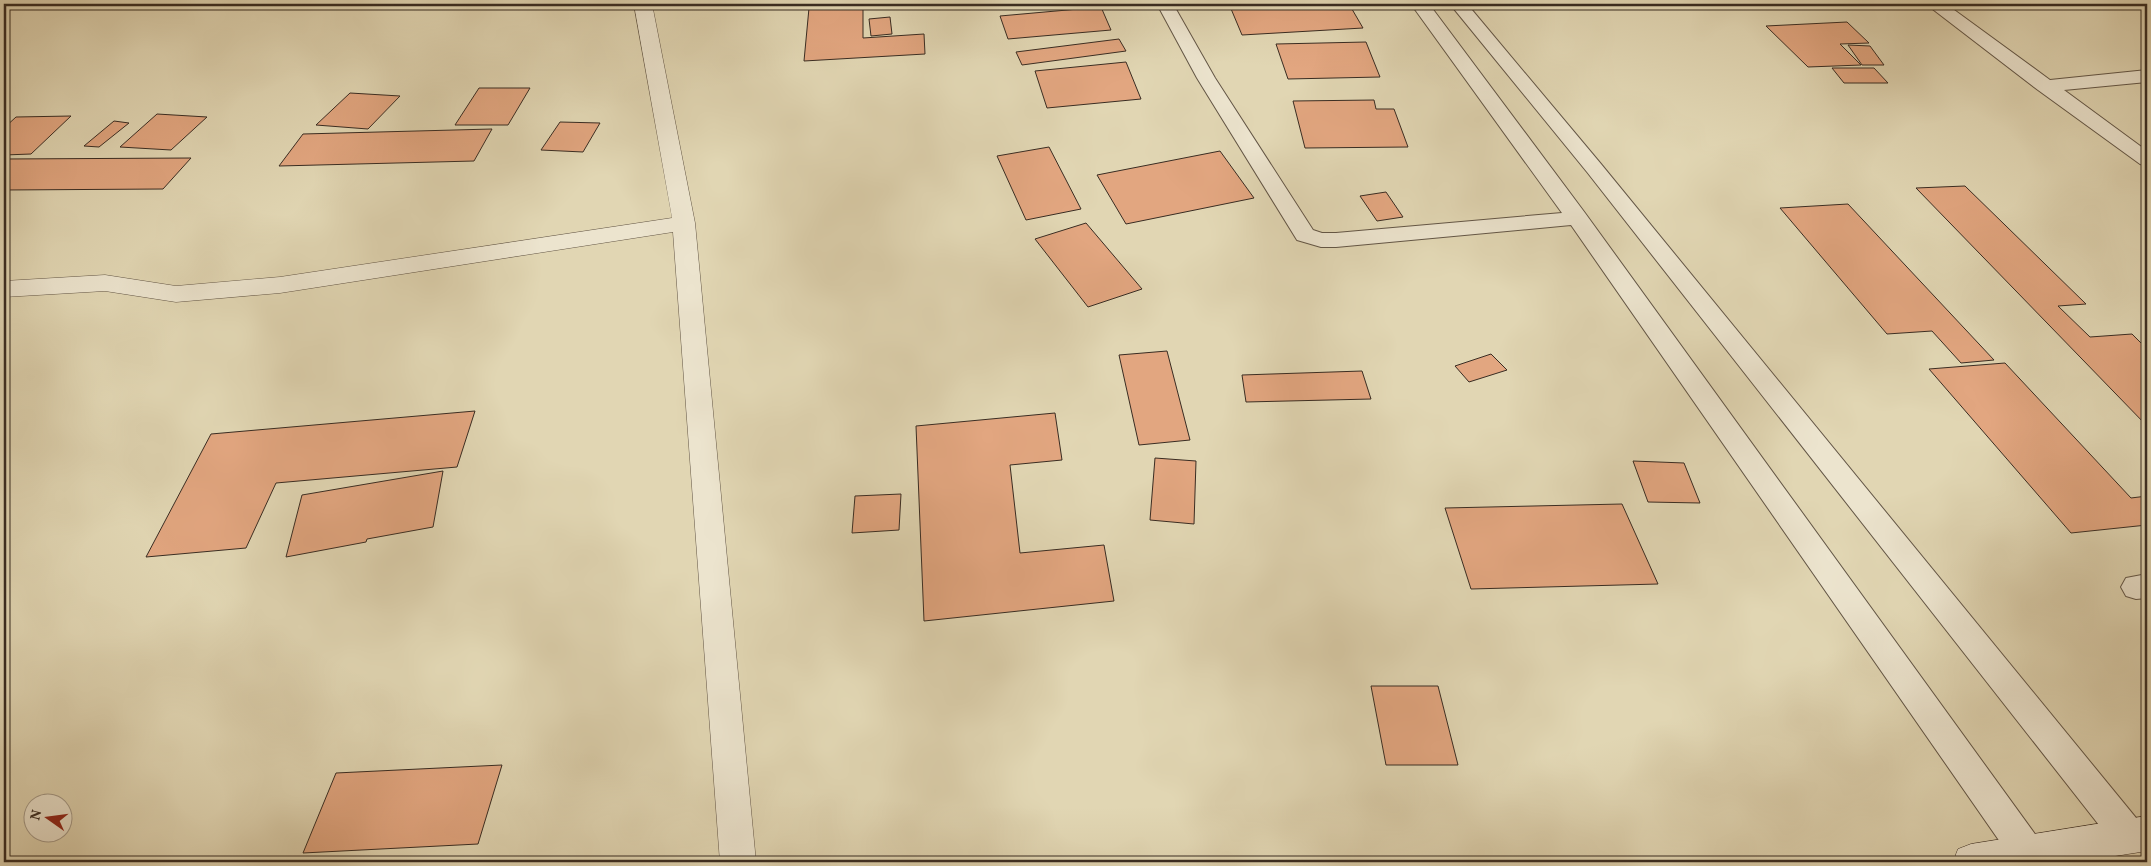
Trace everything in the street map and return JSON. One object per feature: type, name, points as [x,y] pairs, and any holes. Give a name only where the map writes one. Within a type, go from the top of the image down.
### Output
[{"type":"street","points":[[643,4],[684,224],[738,862]]},
{"type":"street","points":[[4,289],[104,283],[176,294],[280,285],[684,224]]},
{"type":"street","points":[[1971,862],[2141,839]]},
{"type":"lane","points":[[1165,4],[1206,78],[1305,235],[1321,240],[1336,240],[1577,218]]},
{"type":"lane","points":[[1420,4],[1577,218],[2028,853]]},
{"type":"lane","points":[[1458,4],[2141,839]]},
{"type":"lane","points":[[1935,4],[2147,160]]},
{"type":"lane","points":[[2045,86],[2147,76]]},
{"type":"building","points":[[817,4],[863,4],[863,38],[924,34],[925,54],[804,61],[809,8],[817,8]]},
{"type":"building","points":[[1229,4],[1349,4],[1363,28],[1242,35]]},
{"type":"building","points":[[1101,7],[1111,30],[1008,39],[1000,16]]},
{"type":"building","points":[[890,17],[892,34],[871,36],[869,19]]},
{"type":"building","points":[[1847,22],[1869,43],[1840,44],[1861,65],[1808,67],[1766,26]]},
{"type":"building","points":[[1119,39],[1126,51],[1022,65],[1016,52]]},
{"type":"building","points":[[1366,42],[1380,77],[1288,79],[1276,44]]},
{"type":"building","points":[[1848,45],[1870,46],[1884,65],[1862,65]]},
{"type":"building","points":[[1126,62],[1141,99],[1047,108],[1035,71]]},
{"type":"building","points":[[1832,68],[1874,68],[1888,83],[1844,83]]},
{"type":"building","points":[[479,88],[530,88],[508,125],[455,125]]},
{"type":"building","points":[[350,93],[400,96],[368,129],[316,125]]},
{"type":"building","points":[[1374,100],[1376,109],[1394,109],[1408,147],[1305,148],[1293,101]]},
{"type":"building","points":[[157,114],[207,117],[171,150],[120,147]]},
{"type":"building","points":[[71,116],[31,154],[4,155],[4,128],[16,117]]},
{"type":"building","points":[[114,121],[129,123],[99,147],[84,146]]},
{"type":"building","points":[[560,122],[600,123],[583,152],[541,150]]},
{"type":"building","points":[[492,129],[474,161],[279,166],[303,134]]},
{"type":"building","points":[[1049,147],[1081,209],[1026,220],[997,156]]},
{"type":"building","points":[[1220,151],[1254,198],[1126,224],[1097,175]]},
{"type":"building","points":[[191,158],[163,189],[4,190],[4,159]]},
{"type":"building","points":[[1965,186],[2086,304],[2058,306],[2090,337],[2132,334],[2147,349],[2147,426],[1916,188]]},
{"type":"building","points":[[1386,192],[1403,217],[1377,221],[1360,196]]},
{"type":"building","points":[[1848,204],[1994,360],[1961,363],[1932,331],[1887,334],[1780,208]]},
{"type":"building","points":[[1086,223],[1142,289],[1088,307],[1035,239]]},
{"type":"building","points":[[1167,351],[1190,440],[1139,445],[1119,355]]},
{"type":"building","points":[[1491,354],[1507,370],[1469,382],[1455,366]]},
{"type":"building","points":[[2005,363],[2131,498],[2147,496],[2147,525],[2071,533],[1929,369]]},
{"type":"building","points":[[1362,371],[1371,399],[1246,402],[1242,375]]},
{"type":"building","points":[[475,411],[457,467],[276,483],[246,548],[146,557],[211,434]]},
{"type":"building","points":[[1055,413],[1062,460],[1010,465],[1020,553],[1104,545],[1114,601],[924,621],[916,426]]},
{"type":"building","points":[[1155,458],[1196,461],[1194,524],[1150,520]]},
{"type":"building","points":[[1633,461],[1684,463],[1700,503],[1648,502]]},
{"type":"building","points":[[443,471],[433,527],[286,557],[302,495]]},
{"type":"building","points":[[901,494],[899,530],[852,533],[855,496]]},
{"type":"building","points":[[1622,504],[1658,584],[1471,589],[1445,508]]},
{"type":"building","points":[[1371,686],[1438,686],[1458,765],[1386,765]]},
{"type":"building","points":[[502,765],[478,844],[303,853],[336,773]]}]
